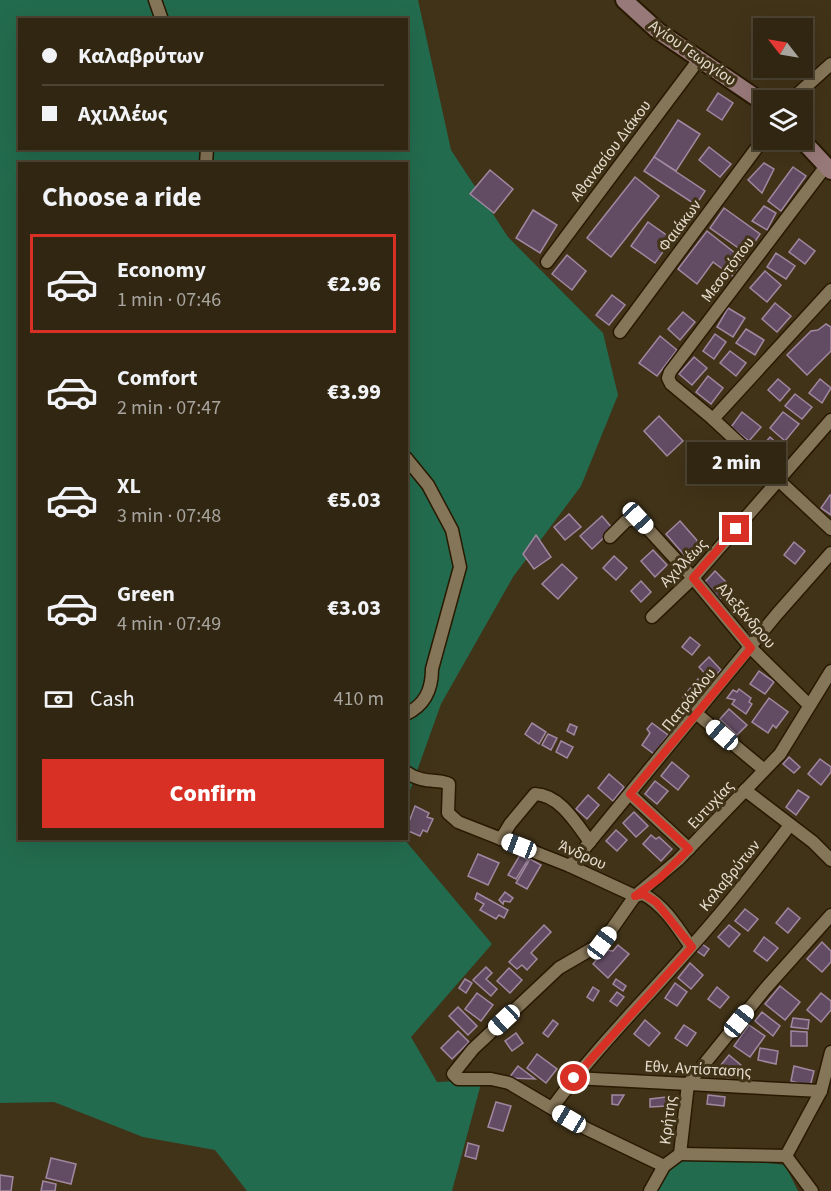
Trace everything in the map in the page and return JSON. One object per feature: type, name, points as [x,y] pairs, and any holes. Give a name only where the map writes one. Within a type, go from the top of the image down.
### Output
[{"type":"street","points":[[155,0],[161,18]]},
{"type":"street","name":"Αγίου Γεωργίου","points":[[624,0],[658,31],[753,95]]},
{"type":"street","name":"Αθανασίου Διάκου","points":[[547,262],[700,58]]},
{"type":"street","points":[[802,90],[831,64]]},
{"type":"street","name":"Φαιάκων","points":[[620,332],[755,150]]},
{"type":"street","points":[[811,150],[828,168]]},
{"type":"street","name":"Μεσοτόπου","points":[[713,419],[669,381],[670,372],[828,168]]},
{"type":"street","points":[[831,290],[713,419],[831,529]]},
{"type":"street","name":"Αχιλλέως","points":[[652,617],[693,578],[831,420]]},
{"type":"street","points":[[408,460],[428,485],[452,530],[460,567],[432,669],[431,687],[419,709],[408,713]]},
{"type":"street","name":"Αλεξάνδρου","points":[[610,537],[626,521],[638,518],[693,578],[751,648],[810,705]]},
{"type":"street","name":"Πατρόκλου","points":[[570,866],[831,553]]},
{"type":"street","name":"Ευτυχίας","points":[[552,1108],[509,1083],[472,1078],[458,1079],[453,1074],[473,1049],[559,968],[602,943],[635,896],[660,878],[746,790],[763,769],[788,745],[831,671]]},
{"type":"street","points":[[697,714],[763,769]]},
{"type":"street","name":"Άνδρου","points":[[408,773],[428,782],[447,782],[451,788],[448,807],[451,818],[570,866],[635,896],[643,894],[656,902],[692,947]]},
{"type":"street","points":[[746,790],[831,860]]},
{"type":"street","points":[[501,839],[510,824],[535,794],[557,802],[590,842]]},
{"type":"street","points":[[630,794],[689,849]]},
{"type":"street","name":"Καλαβρύτων","points":[[552,1108],[574,1078],[745,885],[790,825]]},
{"type":"street","name":"Κρήτης","points":[[650,1191],[664,1166],[680,1154],[688,1084],[765,989],[831,915]]},
{"type":"street","points":[[786,1156],[821,1091],[831,1052]]},
{"type":"street","name":"Εθν. Αντίστασης","points":[[574,1078],[821,1091]]},
{"type":"street","points":[[552,1108],[617,1146],[664,1166]]},
{"type":"street","points":[[680,1154],[786,1156]]},
{"type":"street","points":[[786,1156],[812,1191]]},
{"type":"green space","points":[[0,0],[418,0],[451,150],[508,237],[603,333],[618,395],[581,486],[513,577],[441,704],[408,796],[408,162],[18,162],[18,840],[405,840],[492,944],[411,1037],[437,1082],[482,1080],[452,1191],[247,1191],[215,1150],[143,1137],[54,1102],[0,1103]]},
{"type":"green space","points":[[736,1159],[785,1165],[798,1191],[657,1191],[665,1171],[682,1160]]},
{"type":"building","points":[[718,93],[733,103],[722,120],[707,110]]},
{"type":"building","points":[[678,120],[700,134],[676,171],[654,157]]},
{"type":"building","points":[[709,147],[731,164],[720,177],[699,160]]},
{"type":"building","points":[[654,157],[705,191],[696,205],[644,171]]},
{"type":"building","points":[[764,163],[774,169],[762,193],[748,180]]},
{"type":"building","points":[[793,167],[806,176],[781,211],[768,201]]},
{"type":"building","points":[[490,170],[513,189],[494,213],[470,194]]},
{"type":"building","points":[[635,177],[659,196],[611,257],[587,238]]},
{"type":"building","points":[[764,206],[776,213],[767,230],[752,221]]},
{"type":"building","points":[[724,208],[760,234],[747,254],[710,228]]},
{"type":"building","points":[[533,210],[557,225],[540,253],[516,238]]},
{"type":"building","points":[[648,222],[672,239],[655,263],[631,246]]},
{"type":"building","points":[[707,231],[744,260],[732,276],[713,262],[697,284],[678,269]]},
{"type":"building","points":[[799,239],[815,251],[805,264],[789,252]]},
{"type":"building","points":[[776,253],[795,266],[786,279],[767,267]]},
{"type":"building","points":[[567,255],[586,271],[572,290],[552,274]]},
{"type":"building","points":[[765,271],[781,285],[767,302],[750,288]]},
{"type":"building","points":[[612,295],[625,305],[609,325],[596,315]]},
{"type":"building","points":[[775,303],[791,316],[777,332],[762,319]]},
{"type":"building","points":[[728,308],[745,318],[733,337],[717,327]]},
{"type":"building","points":[[683,312],[695,322],[680,340],[668,329]]},
{"type":"building","points":[[826,324],[831,327],[831,351],[807,375],[787,355],[811,331],[818,330]]},
{"type":"building","points":[[746,329],[764,340],[755,355],[736,343]]},
{"type":"building","points":[[715,334],[726,342],[714,359],[703,351]]},
{"type":"building","points":[[660,336],[677,350],[657,376],[639,363]]},
{"type":"building","points":[[730,351],[746,363],[736,376],[720,363]]},
{"type":"building","points":[[694,357],[707,368],[692,385],[679,374]]},
{"type":"building","points":[[708,376],[723,388],[711,404],[696,392]]},
{"type":"building","points":[[778,379],[790,389],[780,401],[768,390]]},
{"type":"building","points":[[820,379],[831,388],[822,403],[809,393]]},
{"type":"building","points":[[795,394],[812,407],[802,419],[785,406]]},
{"type":"building","points":[[742,412],[761,427],[749,441],[731,427]]},
{"type":"building","points":[[783,412],[799,424],[785,441],[770,428]]},
{"type":"building","points":[[659,416],[683,441],[667,456],[644,431]]},
{"type":"building","points":[[770,437],[781,447],[771,460],[759,450]]},
{"type":"building","points":[[831,495],[831,515],[821,508]]},
{"type":"building","points":[[569,514],[581,527],[565,540],[554,527]]},
{"type":"building","points":[[602,516],[613,529],[592,549],[580,536]]},
{"type":"building","points":[[680,521],[701,545],[686,557],[666,534]]},
{"type":"building","points":[[536,535],[551,557],[534,569],[523,554]]},
{"type":"building","points":[[794,542],[805,551],[795,564],[784,555]]},
{"type":"building","points":[[653,550],[667,565],[655,577],[641,561]]},
{"type":"building","points":[[614,556],[627,568],[616,580],[603,568]]},
{"type":"building","points":[[562,564],[577,578],[558,599],[542,584]]},
{"type":"building","points":[[715,571],[731,587],[719,600],[703,584]]},
{"type":"building","points":[[641,581],[651,592],[641,602],[631,591]]},
{"type":"building","points":[[690,637],[700,645],[692,655],[682,647]]},
{"type":"building","points":[[709,657],[721,670],[711,680],[699,667]]},
{"type":"building","points":[[759,671],[774,682],[765,694],[750,684]]},
{"type":"building","points":[[698,679],[710,690],[695,708],[683,697]]},
{"type":"building","points":[[739,689],[751,698],[749,702],[752,704],[746,714],[732,704],[735,700],[727,698],[733,690],[737,692]]},
{"type":"building","points":[[769,698],[788,712],[776,728],[773,725],[768,733],[752,722]]},
{"type":"building","points":[[729,709],[747,725],[737,735],[720,719]]},
{"type":"building","points":[[532,723],[546,732],[539,744],[525,734]]},
{"type":"building","points":[[652,723],[668,735],[654,754],[642,745],[650,733],[647,729]]},
{"type":"building","points":[[570,724],[577,727],[574,735],[567,731]]},
{"type":"building","points":[[548,734],[557,738],[551,750],[542,745]]},
{"type":"building","points":[[561,741],[573,747],[567,758],[556,752]]},
{"type":"building","points":[[789,757],[800,767],[794,773],[783,764]]},
{"type":"building","points":[[820,759],[831,767],[831,772],[821,785],[808,774]]},
{"type":"building","points":[[672,762],[689,776],[678,790],[661,776]]},
{"type":"building","points":[[609,774],[624,787],[613,801],[598,788]]},
{"type":"building","points":[[655,781],[668,791],[657,804],[645,794]]},
{"type":"building","points":[[798,790],[809,797],[796,815],[786,807]]},
{"type":"building","points":[[588,795],[599,805],[587,819],[576,809]]},
{"type":"building","points":[[415,806],[429,813],[427,817],[433,819],[427,832],[423,830],[420,836],[408,831]]},
{"type":"building","points":[[634,812],[648,826],[636,837],[623,823]]},
{"type":"building","points":[[616,830],[627,840],[617,851],[606,841]]},
{"type":"building","points":[[651,835],[656,839],[659,837],[672,849],[661,861],[643,844]]},
{"type":"building","points":[[478,854],[499,863],[488,885],[468,876]]},
{"type":"building","points":[[520,855],[528,860],[516,879],[508,875]]},
{"type":"building","points":[[530,859],[541,865],[527,889],[516,883]]},
{"type":"building","points":[[505,892],[513,898],[510,902],[504,901],[503,904],[499,900]]},
{"type":"building","points":[[477,893],[508,910],[504,918],[499,915],[496,919],[480,910],[484,904],[475,899]]},
{"type":"building","points":[[788,908],[800,918],[788,933],[776,923]]},
{"type":"building","points":[[745,909],[758,919],[748,931],[735,921]]},
{"type":"building","points":[[544,925],[551,932],[531,953],[537,959],[527,970],[522,965],[517,969],[509,962]]},
{"type":"building","points":[[729,925],[740,934],[729,947],[718,937]]},
{"type":"building","points":[[764,937],[778,948],[767,961],[754,951]]},
{"type":"building","points":[[822,942],[831,951],[831,962],[822,972],[807,959]]},
{"type":"building","points":[[702,944],[709,949],[704,956],[697,951]]},
{"type":"building","points":[[618,945],[629,954],[608,978],[593,964],[605,950],[613,951]]},
{"type":"building","points":[[690,963],[703,975],[691,989],[678,978]]},
{"type":"building","points":[[486,967],[492,973],[486,979],[497,989],[491,996],[473,980]]},
{"type":"building","points":[[509,968],[522,980],[510,993],[497,981]]},
{"type":"building","points":[[465,979],[472,983],[466,993],[459,988]]},
{"type":"building","points":[[616,979],[626,986],[623,991],[613,984]]},
{"type":"building","points":[[675,983],[687,992],[677,1006],[665,998]]},
{"type":"building","points":[[780,986],[800,1002],[785,1020],[765,1004]]},
{"type":"building","points":[[593,987],[599,991],[593,1001],[587,997]]},
{"type":"building","points":[[717,987],[729,997],[720,1008],[708,999]]},
{"type":"building","points":[[617,992],[624,997],[617,1006],[610,1001]]},
{"type":"building","points":[[477,993],[493,1005],[481,1021],[465,1009]]},
{"type":"building","points":[[821,993],[831,1001],[831,1010],[821,1022],[807,1010]]},
{"type":"building","points":[[458,1007],[477,1026],[468,1035],[449,1016]]},
{"type":"building","points":[[762,1012],[780,1026],[773,1036],[755,1021]]},
{"type":"building","points":[[793,1018],[809,1020],[808,1029],[791,1027]]},
{"type":"building","points":[[553,1020],[558,1024],[548,1037],[543,1033]]},
{"type":"building","points":[[645,1020],[660,1033],[649,1046],[634,1034]]},
{"type":"building","points":[[684,1025],[696,1033],[687,1046],[675,1038]]},
{"type":"building","points":[[749,1025],[765,1036],[750,1057],[734,1046]]},
{"type":"building","points":[[458,1031],[469,1042],[452,1059],[441,1048]]},
{"type":"building","points":[[791,1031],[807,1032],[807,1046],[791,1046]]},
{"type":"building","points":[[516,1033],[523,1043],[512,1051],[505,1041]]},
{"type":"building","points":[[760,1048],[778,1051],[776,1064],[758,1060]]},
{"type":"building","points":[[537,1054],[557,1069],[546,1083],[527,1068]]},
{"type":"building","points":[[729,1055],[741,1065],[729,1080],[717,1070]]},
{"type":"building","points":[[518,1066],[535,1079],[509,1078]]},
{"type":"building","points":[[794,1066],[814,1071],[810,1087],[791,1081]]},
{"type":"building","points":[[612,1095],[624,1095],[618,1105],[612,1104]]},
{"type":"building","points":[[708,1095],[725,1097],[724,1106],[707,1104]]},
{"type":"building","points":[[666,1097],[667,1106],[650,1107],[650,1099]]},
{"type":"building","points":[[496,1102],[511,1106],[503,1131],[488,1127]]},
{"type":"building","points":[[468,1143],[479,1146],[476,1159],[465,1156]]},
{"type":"building","points":[[51,1158],[76,1164],[71,1184],[46,1178]]},
{"type":"building","points":[[0,1175],[13,1177],[11,1191],[0,1191]]},
{"type":"building","points":[[43,1181],[56,1184],[55,1191],[41,1191]]},
{"type":"route","points":[[574,1078],[627,1016],[692,947],[656,902],[643,894],[635,896],[660,878],[689,849],[630,794],[751,648],[693,578],[736,529]]}]
